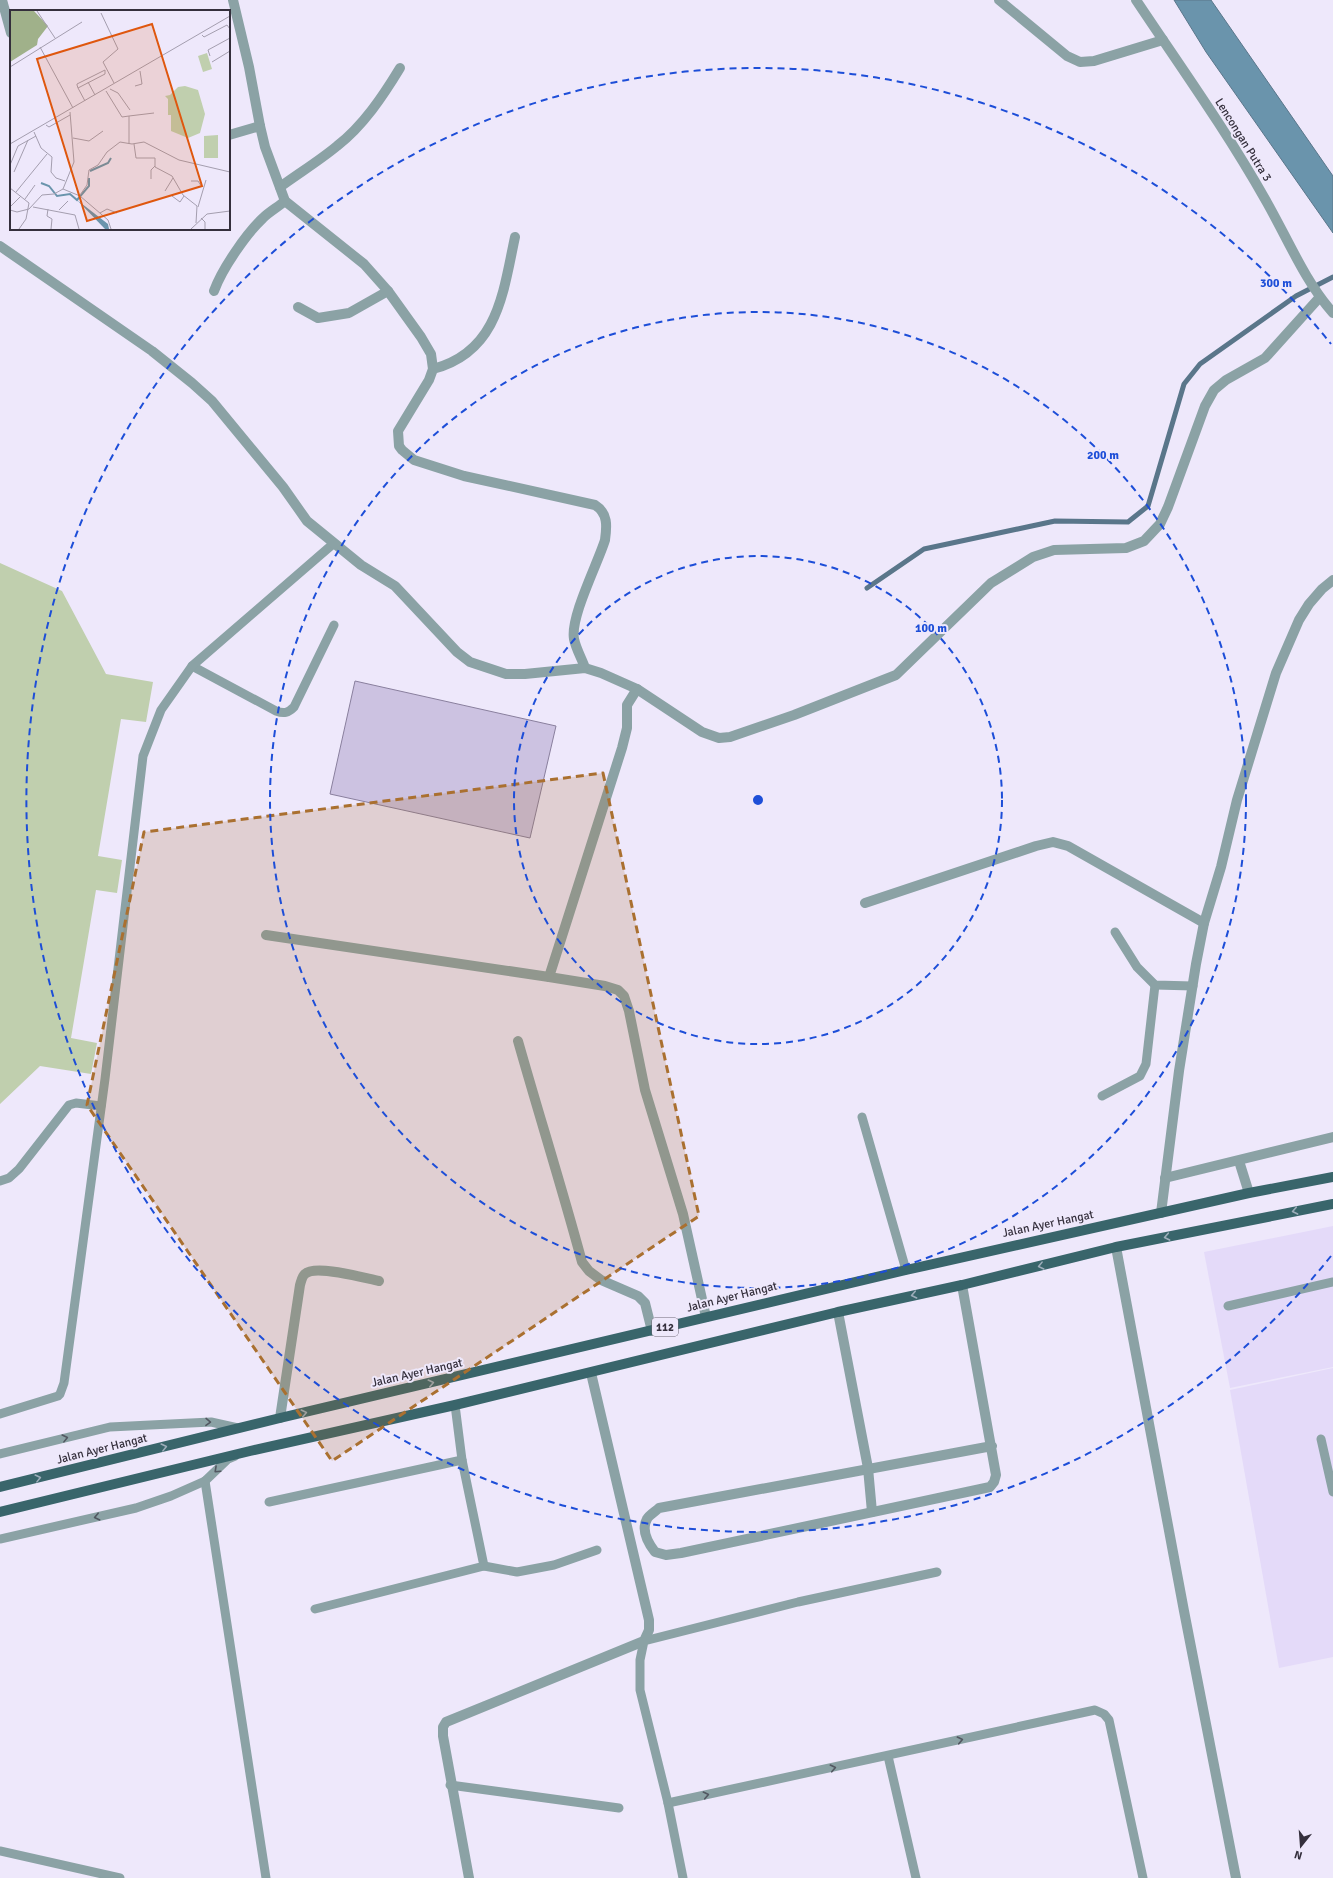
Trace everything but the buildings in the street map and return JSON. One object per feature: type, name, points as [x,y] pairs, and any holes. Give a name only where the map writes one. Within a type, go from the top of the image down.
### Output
[{"type":"main road","name":"Jalan Ayer Hangat","points":[[0,1487],[280,1418],[906,1270],[1249,1193],[1333,1177]]},
{"type":"main road","name":"112","points":[[0,1512],[250,1451],[591,1373],[838,1312],[962,1285],[1116,1248],[1333,1204]]},
{"type":"street","points":[[2,0],[10,29]]},
{"type":"street","points":[[233,0],[249,67],[265,147],[285,201],[364,264],[388,291],[421,337],[431,354],[433,369],[429,380],[398,431],[399,446],[406,455],[414,460],[464,476],[595,505],[603,512],[607,527],[605,540],[574,629],[574,639],[585,668]]},
{"type":"street","points":[[999,0],[1067,56],[1080,62],[1094,61],[1163,40]]},
{"type":"street","name":"Lencongan Putra 3","points":[[1136,0],[1224,132],[1265,198],[1317,295],[1333,314]]},
{"type":"street","points":[[280,187],[338,146],[365,118],[387,90],[400,68]]},
{"type":"street","points":[[230,135],[260,126]]},
{"type":"street","points":[[214,291],[226,268],[253,228],[264,217],[285,201]]},
{"type":"street","points":[[433,369],[448,365],[466,355],[475,347],[486,333],[498,308],[515,237]]},
{"type":"street","points":[[0,246],[152,352],[192,383],[212,402],[283,487],[307,522],[361,565],[395,586],[440,635],[470,662],[506,674],[526,674],[585,668],[601,673],[637,689],[702,732],[719,738],[730,738],[865,689],[896,675],[991,583],[1033,557],[1054,550],[1126,548],[1144,541],[1160,524],[1168,507],[1205,406],[1214,390],[1226,380],[1265,358],[1317,295]]},
{"type":"street","points":[[298,307],[318,318],[326,317],[349,312],[388,291]]},
{"type":"street","points":[[1161,1213],[1179,1070],[1204,923],[1221,866],[1237,800],[1276,673],[1299,620],[1308,604],[1333,580]]},
{"type":"street","points":[[549,977],[622,748],[627,728],[627,705],[637,689]]},
{"type":"street","points":[[865,903],[1036,846],[1054,842],[1068,846],[1091,857],[1204,923]]},
{"type":"street","points":[[266,935],[549,977],[605,986],[618,990],[624,996],[629,1010],[645,1090],[683,1214],[706,1317]]},
{"type":"street","points":[[518,1041],[582,1262],[588,1271],[601,1280],[638,1296],[645,1303],[652,1331]]},
{"type":"street","points":[[1165,1178],[1333,1137]]},
{"type":"street","points":[[1239,1161],[1249,1193]]},
{"type":"street","points":[[1116,1248],[1236,1878]]},
{"type":"street","points":[[280,1418],[300,1286],[304,1274],[312,1270],[322,1270],[379,1281]]},
{"type":"street","points":[[962,1285],[992,1446],[996,1475],[994,1482],[990,1487],[666,1555],[655,1552],[648,1542],[645,1532],[647,1518],[659,1508],[992,1446]]},
{"type":"street","points":[[838,1312],[868,1468],[872,1512]]},
{"type":"street","points":[[468,1878],[450,1785],[442,1732],[446,1722],[644,1641],[648,1630],[649,1620],[591,1373]]},
{"type":"lane","points":[[0,1414],[58,1396],[62,1391],[101,1106],[143,756],[161,710],[192,666],[334,544]]},
{"type":"lane","points":[[192,666],[276,711],[284,713],[290,712],[294,707],[334,625]]},
{"type":"lane","points":[[1115,932],[1137,967],[1155,986],[1193,986]]},
{"type":"lane","points":[[1102,1096],[1140,1076],[1146,1064],[1155,986]]},
{"type":"lane","points":[[0,1181],[9,1178],[19,1168],[69,1105],[76,1103],[101,1106]]},
{"type":"lane","points":[[862,1117],[906,1270]]},
{"type":"lane","points":[[1228,1306],[1333,1282]]},
{"type":"lane","points":[[455,1405],[462,1460],[484,1566]]},
{"type":"lane","points":[[0,1454],[110,1428],[211,1422],[240,1429]]},
{"type":"lane","points":[[1322,1439],[1333,1492]]},
{"type":"lane","points":[[0,1539],[136,1508],[170,1496],[205,1481],[228,1460],[250,1451]]},
{"type":"lane","points":[[269,1502],[462,1460]]},
{"type":"lane","points":[[205,1481],[266,1878]]},
{"type":"lane","points":[[315,1609],[484,1566],[517,1572],[554,1565],[597,1550]]},
{"type":"lane","points":[[683,1878],[668,1804],[640,1690],[640,1660],[644,1641],[798,1602],[937,1572]]},
{"type":"lane","points":[[668,1804],[1095,1710],[1104,1714],[1109,1720],[1143,1878]]},
{"type":"lane","points":[[888,1756],[916,1878]]},
{"type":"lane","points":[[450,1785],[619,1808]]},
{"type":"lane","points":[[0,1851],[120,1878]]},
{"type":"highlighted area","points":[[603,773],[699,1216],[332,1461],[87,1105],[144,832]]},
{"type":"shaded area","points":[[1333,1226],[1333,1367],[1230,1388],[1204,1252]]},
{"type":"shaded area","points":[[1333,1368],[1333,1657],[1279,1668],[1230,1390]]},
{"type":"green space","points":[[0,563],[62,591],[106,674],[153,682],[146,722],[121,719],[98,856],[122,860],[117,893],[96,890],[71,1038],[97,1043],[91,1074],[40,1066],[0,1104]]},
{"type":"water","points":[[1174,0],[1211,0],[1333,176],[1333,233],[1206,52]]},
{"type":"waterway","points":[[867,588],[924,549],[1055,521],[1128,522],[1148,506],[1184,384],[1200,364],[1296,296],[1333,277]]}]
